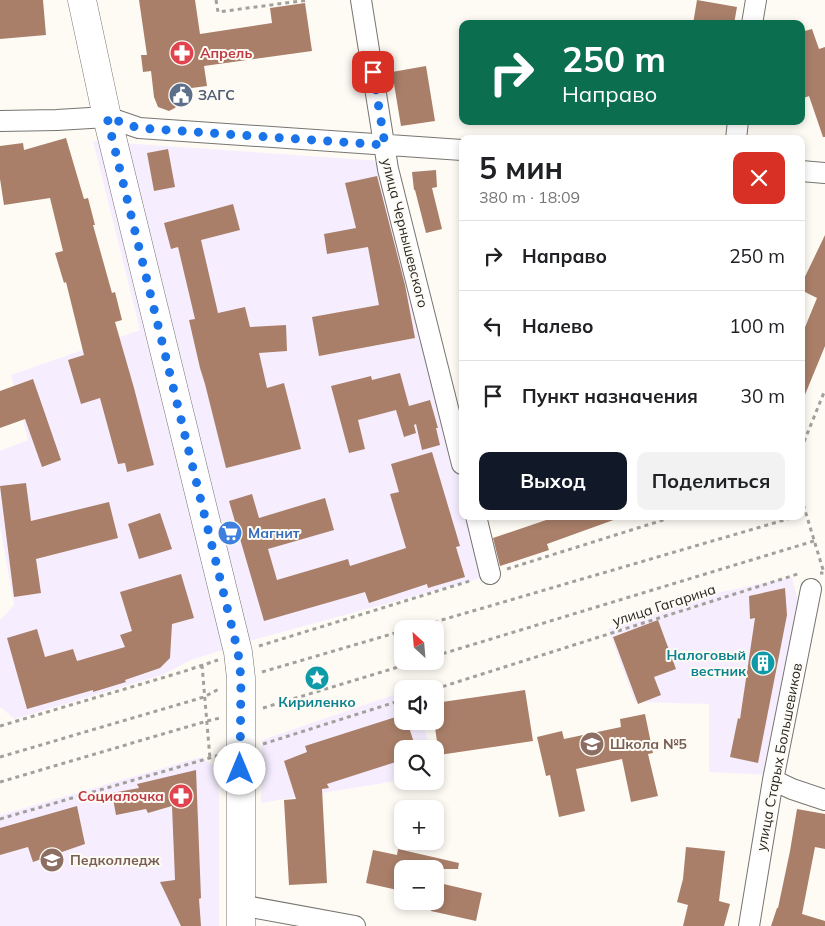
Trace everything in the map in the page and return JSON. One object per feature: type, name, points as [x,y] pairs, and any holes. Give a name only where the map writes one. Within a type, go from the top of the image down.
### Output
[{"type":"main road","points":[[82,0],[107,117],[240,665],[240,916]]},
{"type":"street","name":"улица Чернышевского","points":[[361,0],[388,168],[459,452]]},
{"type":"street","points":[[753,20],[756,0]]},
{"type":"street","points":[[0,122],[107,117],[138,128],[459,150]]},
{"type":"street","points":[[805,171],[825,173]]},
{"type":"street","points":[[477,520],[490,574]]},
{"type":"street","name":"улица Старых Большевиков","points":[[749,926],[773,780],[810,578]]},
{"type":"street","points":[[773,780],[792,789],[825,800]]},
{"type":"street","points":[[240,916],[355,926]]},
{"type":"path","points":[[216,0],[218,12],[308,0]]},
{"type":"path","points":[[805,439],[825,390]]},
{"type":"path","name":"улица Гагарина","points":[[444,687],[825,573],[805,511]]},
{"type":"path","points":[[0,756],[204,697],[240,665],[490,574],[663,520]]},
{"type":"path","points":[[442,620],[786,520]]},
{"type":"path","points":[[444,653],[814,541]]},
{"type":"path","points":[[0,726],[202,666],[240,665],[394,633]]},
{"type":"path","points":[[202,666],[210,758]]},
{"type":"path","points":[[0,782],[207,721],[241,715],[394,668]]},
{"type":"path","points":[[0,819],[260,745],[394,703]]},
{"type":"shaded area","points":[[93,141],[396,162],[459,427],[459,520],[482,520],[496,574],[260,638],[191,660],[162,675],[15,719],[0,707],[0,620],[14,605],[0,526],[0,451],[28,440],[11,375],[140,330]]},
{"type":"shaded area","points":[[792,577],[800,610],[767,775],[709,772],[709,704],[635,702],[608,629],[721,592]]},
{"type":"shaded area","points":[[394,695],[394,730],[425,730],[428,740],[394,740],[394,781],[261,803],[262,740]]},
{"type":"shaded area","points":[[201,757],[219,770],[219,926],[0,926],[0,815]]},
{"type":"building","points":[[0,0],[43,0],[46,35],[0,39]]},
{"type":"building","points":[[139,0],[195,0],[200,34],[272,23],[270,8],[305,3],[312,51],[204,66],[207,86],[184,89],[175,108],[169,111],[158,107],[154,97],[151,71],[143,72],[141,55],[147,55]]},
{"type":"building","points":[[697,0],[737,7],[735,20],[694,20]]},
{"type":"building","points":[[812,29],[819,49],[825,47],[825,137],[823,137],[809,96],[805,98],[805,31]]},
{"type":"building","points":[[426,66],[435,121],[401,126],[392,72]]},
{"type":"building","points":[[66,138],[84,199],[88,198],[95,225],[93,225],[112,293],[115,292],[122,320],[115,322],[154,465],[127,472],[125,463],[118,464],[100,398],[81,404],[68,360],[84,355],[66,282],[64,283],[55,253],[63,251],[50,198],[4,205],[0,179],[0,146],[23,143],[24,150]]},
{"type":"building","points":[[168,149],[175,187],[154,191],[147,153]]},
{"type":"building","points":[[436,170],[437,187],[432,188],[442,229],[426,233],[414,190],[412,172]]},
{"type":"building","points":[[377,176],[405,285],[415,338],[319,356],[312,317],[379,305],[368,247],[327,254],[324,234],[356,228],[345,183]]},
{"type":"building","points":[[233,204],[240,230],[201,240],[218,313],[245,307],[250,327],[286,325],[287,351],[259,353],[267,388],[284,383],[301,449],[226,468],[189,320],[195,319],[178,247],[171,249],[164,223]]},
{"type":"building","points":[[825,235],[825,346],[805,395],[805,327],[817,298],[805,292],[805,277]]},
{"type":"building","points":[[400,373],[409,406],[430,400],[438,428],[436,428],[440,445],[422,450],[416,424],[414,425],[416,433],[404,437],[396,410],[358,420],[365,449],[349,453],[331,386],[371,376],[372,380]]},
{"type":"building","points":[[33,379],[61,460],[42,467],[25,419],[0,428],[0,391]]},
{"type":"building","points":[[432,452],[460,546],[456,547],[465,577],[428,588],[427,584],[369,603],[365,592],[264,621],[229,501],[252,494],[259,518],[325,498],[334,530],[268,549],[277,580],[348,559],[350,566],[406,548],[390,494],[399,492],[391,464]]},
{"type":"building","points":[[26,483],[31,521],[109,502],[118,538],[36,559],[41,593],[14,597],[0,486]]},
{"type":"building","points":[[160,513],[172,549],[139,559],[128,524]]},
{"type":"building","points":[[546,520],[613,520],[547,544],[549,550],[500,566],[493,538]]},
{"type":"building","points":[[181,574],[194,618],[172,624],[170,658],[160,668],[125,680],[126,682],[27,709],[7,638],[37,629],[45,657],[73,649],[77,661],[125,647],[120,635],[132,631],[120,592]]},
{"type":"building","name":"Налоговый вестник","points":[[785,588],[787,615],[758,763],[730,757],[738,718],[740,719],[755,618],[750,619],[749,596]]},
{"type":"building","points":[[658,620],[676,669],[654,677],[661,695],[638,704],[613,637]]},
{"type":"building","points":[[525,690],[533,741],[444,754],[444,740],[437,740],[435,730],[444,730],[444,702]]},
{"type":"building","points":[[645,714],[653,753],[648,754],[658,796],[631,802],[622,759],[576,769],[585,811],[559,817],[550,775],[546,776],[537,737],[562,731],[564,739],[621,727],[620,719]]},
{"type":"building","points":[[394,718],[394,730],[410,730],[413,740],[394,740],[394,763],[327,784],[329,788],[322,789],[327,883],[289,885],[284,800],[296,799],[284,761],[307,752],[305,746]]},
{"type":"building","points":[[196,770],[201,926],[181,926],[160,882],[175,880],[172,806],[148,813],[146,809],[116,815],[112,793],[139,788],[137,784]]},
{"type":"building","points":[[77,806],[85,844],[33,862],[28,847],[0,855],[0,828]]},
{"type":"building","points":[[797,809],[825,814],[825,849],[815,847],[802,914],[825,921],[825,926],[771,926],[778,908]]},
{"type":"building","points":[[686,847],[725,851],[719,901],[730,904],[724,926],[683,926],[688,905],[677,902],[683,879]]},
{"type":"building","points":[[373,850],[397,855],[398,850],[402,850],[459,863],[458,869],[444,869],[444,860],[394,860],[394,889],[366,883]]},
{"type":"building","points":[[444,884],[482,893],[476,921],[431,911],[444,910]]},
{"type":"place","name":"Апрель","points":[[182,53]]},
{"type":"place","name":"ЗАГС","points":[[181,95]]},
{"type":"place","name":"Магнит","points":[[230,533]]},
{"type":"place","name":"Налоговый вестник","points":[[763,663]]},
{"type":"place","name":"Кириленко","points":[[317,678]]},
{"type":"place","name":"Школа №5","points":[[592,744]]},
{"type":"place","name":"Социалочка","points":[[181,796]]},
{"type":"place","name":"Педколледж","points":[[52,860]]},
{"type":"route","points":[[240,769],[241,678],[238,652],[107,117],[138,128],[385,145],[373,72]]}]
